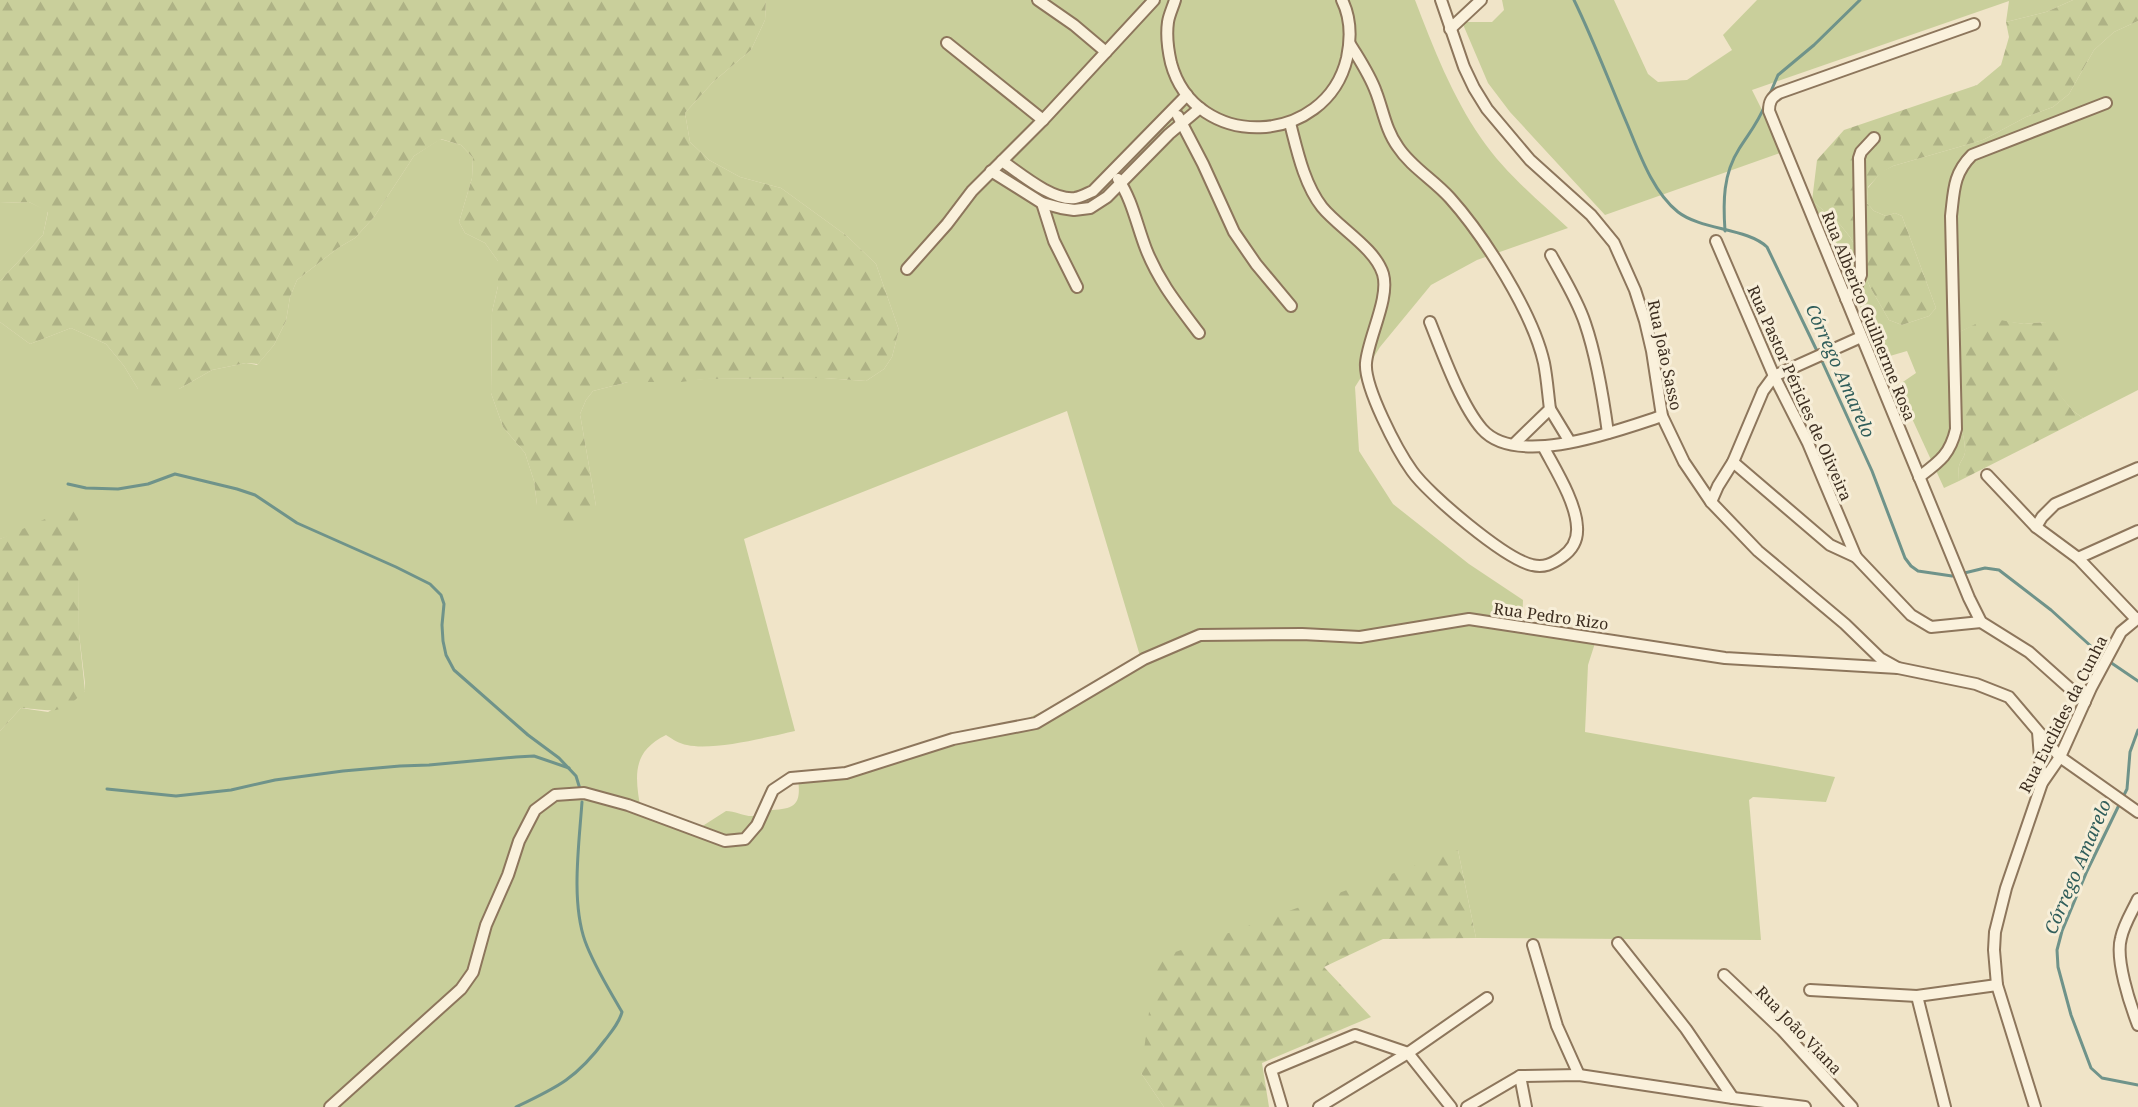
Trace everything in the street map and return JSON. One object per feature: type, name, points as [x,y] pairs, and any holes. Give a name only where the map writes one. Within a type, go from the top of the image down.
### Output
[{"type":"street","points":[[1038,0],[1074,25],[1106,52]]},
{"type":"street","points":[[907,269],[947,224],[972,191],[1043,120],[1154,0]]},
{"type":"street","points":[[1175,0],[1168,22],[1167,48],[1174,73],[1187,95],[1200,108],[1220,120],[1243,127],[1267,128],[1290,123],[1313,110],[1332,92],[1344,69],[1350,44],[1349,24],[1342,0]]},
{"type":"street","name":"Rua João Sasso","points":[[1442,0],[1450,29],[1469,77],[1487,109],[1530,160],[1591,215],[1614,243],[1645,321],[1662,416],[1684,462],[1711,502],[1780,572],[1845,624],[1880,658],[1898,668],[1976,684],[2009,697],[2060,757],[2130,806]]},
{"type":"street","points":[[1450,29],[1481,0]]},
{"type":"street","name":"Rua Alberico Guilherme Rosa","points":[[1974,24],[1779,93],[1772,97],[1769,111],[1981,622]]},
{"type":"street","points":[[947,43],[1043,120]]},
{"type":"street","points":[[1350,44],[1376,90],[1386,123],[1397,147],[1415,167],[1449,196],[1470,223],[1519,298],[1544,362],[1550,409],[1570,442]]},
{"type":"street","points":[[1002,161],[1047,191],[1075,198],[1093,191],[1187,95]]},
{"type":"street","points":[[1919,477],[1943,459],[1952,446],[1956,429],[1952,216],[1954,186],[1962,165],[1972,154],[2106,103]]},
{"type":"street","points":[[991,171],[1042,203],[1074,210],[1090,208],[1107,197],[1182,122],[1200,108]]},
{"type":"street","points":[[1172,109],[1182,122],[1234,232],[1256,264],[1291,306]]},
{"type":"street","points":[[1290,123],[1311,188],[1321,206],[1364,247],[1383,274],[1384,287],[1366,363],[1376,404],[1412,471],[1432,492],[1498,546],[1531,565],[1544,567],[1568,553],[1576,541],[1577,525],[1573,507],[1544,447]]},
{"type":"street","points":[[1846,299],[1857,285],[1861,275],[1859,158],[1861,152],[1874,138]]},
{"type":"street","points":[[1112,172],[1121,183],[1163,286],[1198,333]]},
{"type":"street","points":[[1042,203],[1054,242],[1077,287]]},
{"type":"street","name":"Rua Pastor Péricles de Oliveira","points":[[1716,242],[1774,376],[1808,443],[1856,557]]},
{"type":"street","points":[[1551,255],[1570,288],[1584,321],[1593,351],[1608,433]]},
{"type":"street","points":[[1430,322],[1469,410],[1482,430],[1497,442],[1544,447],[1608,433],[1662,416]]},
{"type":"street","points":[[1711,502],[1733,462],[1759,398],[1774,376],[1861,337]]},
{"type":"street","points":[[1514,444],[1550,409]]},
{"type":"street","points":[[1733,462],[1830,545],[1856,557],[1911,615],[1931,627],[1981,622],[2029,652],[2085,702]]},
{"type":"street","points":[[2036,527],[2055,504],[2138,468]]},
{"type":"street","points":[[1987,475],[2036,527],[2078,558],[2137,619]]},
{"type":"street","points":[[2078,558],[2138,531]]},
{"type":"street","name":"Rua Pedro Rizo","points":[[330,1107],[461,989],[473,972],[486,925],[508,875],[519,841],[536,810],[555,795],[584,793],[628,805],[725,841],[745,839],[758,825],[773,790],[791,778],[846,773],[953,739],[1036,723],[1144,659],[1200,635],[1302,634],[1360,637],[1468,619],[1725,658],[1898,668]]},
{"type":"street","name":"Rua Euclides da Cunha","points":[[2035,1107],[1997,985],[1995,932],[2006,888],[2042,783],[2060,757],[2121,632],[2137,619]]},
{"type":"street","points":[[2038,732],[2042,783]]},
{"type":"street","points":[[2138,899],[2120,940],[2120,952],[2129,1002],[2138,1025]]},
{"type":"street","points":[[1618,943],[1686,1029],[1732,1098]]},
{"type":"street","points":[[1533,945],[1557,1026],[1579,1075]]},
{"type":"street","name":"Rua João Viana","points":[[1724,975],[1782,1030],[1852,1107]]},
{"type":"street","points":[[1810,990],[1917,996],[1997,985]]},
{"type":"street","points":[[1917,996],[1946,1107]]},
{"type":"street","points":[[1319,1107],[1408,1053],[1487,998]]},
{"type":"street","points":[[1282,1107],[1271,1070],[1355,1035],[1408,1053],[1451,1107]]},
{"type":"street","points":[[1467,1107],[1520,1076],[1579,1075],[1805,1107]]},
{"type":"street","points":[[1520,1076],[1526,1107]]},
{"type":"green space","points":[[0,0],[766,0],[765,20],[751,50],[713,82],[685,113],[690,142],[709,160],[740,177],[781,188],[847,236],[876,264],[899,330],[892,357],[884,369],[866,381],[824,378],[704,379],[681,382],[628,382],[593,391],[580,414],[596,506],[588,520],[565,524],[537,505],[534,481],[525,453],[503,427],[491,393],[492,312],[498,286],[498,261],[485,243],[465,233],[459,222],[472,178],[473,158],[461,145],[441,139],[414,156],[374,217],[355,238],[338,248],[297,280],[290,297],[286,321],[274,345],[258,364],[246,363],[212,370],[179,389],[145,391],[138,389],[124,366],[106,344],[71,328],[30,344],[0,322],[0,281],[43,235],[48,212],[29,202],[0,203]]},
{"type":"green space","points":[[766,0],[1415,0],[1452,88],[1481,138],[1511,174],[1568,228],[1477,260],[1431,285],[1380,347],[1355,387],[1359,451],[1393,504],[1469,564],[1523,600],[1522,624],[1596,640],[1588,665],[1585,732],[1835,777],[1826,802],[1753,797],[1749,800],[1761,940],[1476,938],[1458,850],[1141,1073],[1164,1107],[0,1107],[0,731],[21,708],[48,712],[85,691],[85,683],[79,634],[77,513],[0,539],[0,322],[30,344],[71,328],[106,344],[124,366],[138,389],[179,389],[212,370],[246,363],[257,365],[274,345],[286,321],[290,297],[297,280],[338,248],[355,238],[374,217],[414,156],[440,139],[461,145],[473,158],[472,178],[459,222],[465,233],[485,243],[498,261],[498,286],[492,312],[491,393],[503,427],[525,453],[534,481],[537,505],[596,506],[580,414],[593,391],[628,382],[704,379],[824,378],[866,381],[884,369],[892,357],[899,330],[876,264],[847,236],[781,188],[740,177],[709,160],[690,142],[685,113],[713,82],[751,50],[765,20]],"holes":[[[1067,411],[1143,666],[995,733],[798,778],[798,799],[796,803],[787,808],[754,816],[726,811],[701,827],[664,812],[641,811],[637,787],[638,767],[646,749],[666,735],[684,744],[711,746],[741,743],[795,731],[744,539]]]},
{"type":"green space","points":[[1502,0],[1614,0],[1648,74],[1658,82],[1687,80],[1732,50],[1723,35],[1757,0],[2073,0],[2046,12],[2006,22],[2009,1],[1752,90],[1783,152],[1605,215],[1510,112],[1488,83],[1462,22],[1492,22],[1504,10]]},
{"type":"green space","points":[[2073,0],[2138,0],[2138,21],[2114,32],[2094,50],[2069,94],[2053,107],[2026,117],[1983,140],[1893,166],[1881,173],[1868,187],[1867,203],[1874,211],[1886,216],[1895,213],[1902,216],[1936,308],[1929,316],[1902,325],[1889,320],[1870,287],[1859,253],[1850,237],[1838,222],[1812,201],[1817,160],[1844,130],[1977,85],[2001,65],[2009,37],[2006,22],[2046,12]]},
{"type":"green space","points":[[2138,21],[2138,390],[2083,418],[2073,411],[2052,386],[2057,370],[2045,322],[2024,324],[1988,319],[1955,334],[1948,375],[1965,451],[1959,466],[1959,481],[1944,488],[1897,386],[1916,373],[1907,351],[1883,358],[1812,201],[1838,222],[1850,237],[1859,253],[1870,287],[1889,320],[1902,325],[1929,316],[1936,308],[1902,216],[1895,213],[1886,216],[1874,211],[1867,203],[1868,188],[1881,172],[1893,166],[1983,140],[2026,117],[2053,107],[2069,94],[2094,50],[2114,32]]},
{"type":"green space","points":[[29,202],[48,211],[43,235],[0,281],[0,203]]},
{"type":"green space","points":[[1988,318],[2024,324],[2045,322],[2062,340],[2062,353],[2053,386],[2073,411],[2083,418],[1959,481],[1959,466],[1965,449],[1949,384],[1949,360],[1955,334]]},
{"type":"green space","points":[[70,508],[78,513],[79,634],[85,691],[68,705],[56,710],[21,708],[0,731],[0,539]]},
{"type":"green space","points":[[1458,850],[1476,938],[1383,939],[1324,967],[1371,1017],[1262,1063],[1269,1107],[1164,1107],[1141,1073],[1156,959]]},
{"type":"waterway","name":"Córrego Amarelo","points":[[1574,0],[1654,184],[1669,204],[1688,218],[1748,236],[1767,247],[1818,353]]},
{"type":"waterway","points":[[1769,96],[1778,75],[1814,45],[1860,0]]},
{"type":"waterway","points":[[1725,231],[1724,199],[1730,168],[1765,105]]},
{"type":"waterway","name":"Córrego Amarelo","points":[[1821,359],[1872,471],[1905,558],[1911,566],[1918,571],[1952,576],[1985,568],[1999,570],[2051,610],[2104,658]]},
{"type":"waterway","points":[[68,484],[86,488],[118,489],[148,484],[175,474],[237,489],[255,495],[297,523],[430,584],[441,595],[444,604],[443,641],[446,655],[454,670],[528,735],[559,758],[576,776],[580,789]]},
{"type":"waterway","name":"Córrego Amarelo","points":[[2110,662],[2138,681]]},
{"type":"waterway","name":"Córrego Amarelo","points":[[2123,797],[2127,789],[2130,752],[2138,730]]},
{"type":"waterway","points":[[107,789],[176,796],[231,790],[275,780],[343,771],[534,756],[569,768]]},
{"type":"waterway","points":[[516,1107],[555,1087],[576,1073],[595,1053],[617,1023],[622,1012],[593,959],[581,925],[577,873],[582,802]]},
{"type":"waterway","name":"Córrego Amarelo","points":[[2120,803],[2087,871],[2062,931],[2057,950],[2058,967],[2071,1015],[2091,1068],[2102,1078],[2138,1085]]}]
